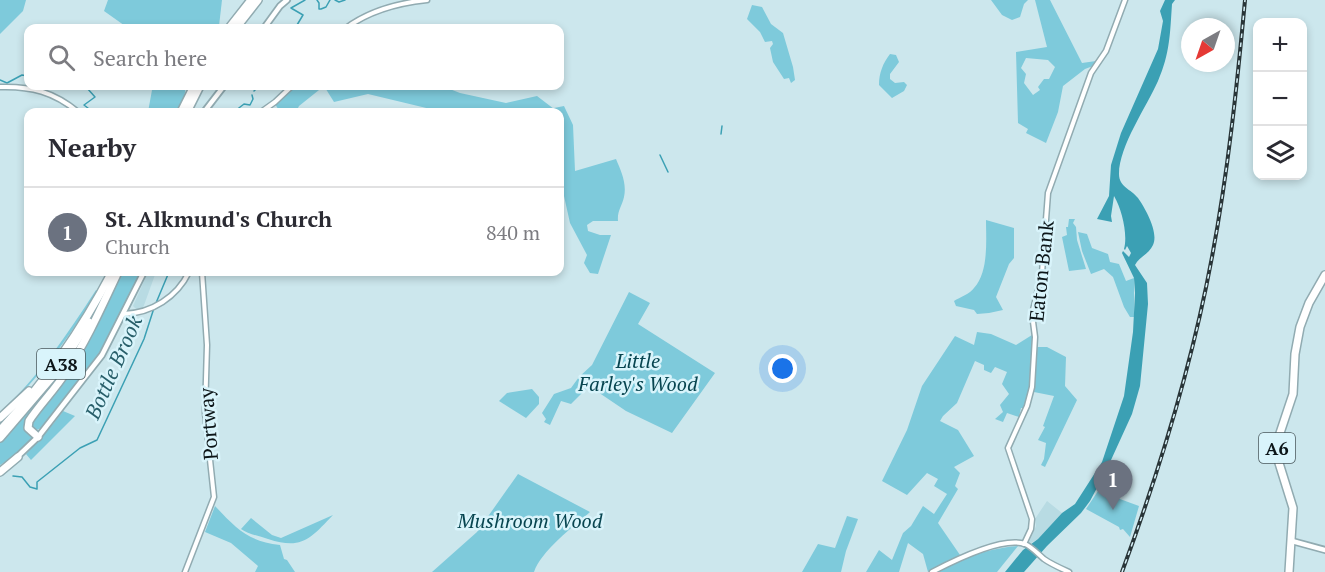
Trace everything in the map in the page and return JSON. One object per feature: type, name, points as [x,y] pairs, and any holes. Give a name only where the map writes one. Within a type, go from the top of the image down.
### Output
[{"type":"highway","points":[[232,24],[251,0]]},
{"type":"highway","points":[[239,24],[258,0]]},
{"type":"highway","points":[[183,108],[192,90]]},
{"type":"highway","points":[[189,108],[198,90]]},
{"type":"highway","name":"A6","points":[[1289,572],[1293,508],[1279,463],[1277,442],[1293,391],[1299,331],[1309,303],[1325,274]]},
{"type":"highway","name":"A38","points":[[0,430],[44,379],[89,313],[110,276]]},
{"type":"highway","name":"A38","points":[[0,438],[54,375],[116,276]]},
{"type":"highway","points":[[38,437],[28,428],[28,421],[69,368],[113,284]]},
{"type":"highway","points":[[0,418],[35,385],[89,313]]},
{"type":"highway","points":[[0,472],[18,457]]},
{"type":"main road","points":[[267,24],[287,0]]},
{"type":"main road","points":[[207,108],[221,90]]},
{"type":"main road","points":[[0,468],[18,457],[38,437],[94,367],[142,276]]},
{"type":"main road","points":[[1292,541],[1325,550]]},
{"type":"street","points":[[352,24],[377,11],[427,0]]},
{"type":"street","name":"Eaton Bank","points":[[1026,544],[1032,522],[1008,448],[1028,406],[1032,387],[1035,337],[1032,314],[1042,273],[1048,197],[1093,69],[1107,51],[1125,0]]},
{"type":"street","points":[[0,87],[24,87]]},
{"type":"street","points":[[41,90],[63,100],[73,108]]},
{"type":"street","points":[[266,108],[287,90]]},
{"type":"street","points":[[124,314],[145,310],[163,302],[178,290],[187,276]]},
{"type":"street","name":"Portway","points":[[185,572],[214,497],[205,413],[207,345],[202,276]]},
{"type":"street","points":[[932,572],[965,555],[990,546],[1026,544],[1043,558],[1069,572]]},
{"type":"shaded area","points":[[1165,0],[1175,0],[1172,4],[1165,61],[1158,81],[1128,139],[1119,174],[1123,185],[1138,198],[1144,208],[1154,234],[1153,245],[1135,265],[1147,283],[1148,304],[1140,386],[1132,414],[1090,501],[1024,572],[1005,572],[1023,550],[1038,539],[1062,513],[1075,504],[1102,462],[1124,396],[1133,332],[1135,293],[1134,278],[1122,253],[1123,251],[1129,257],[1131,253],[1127,246],[1124,249],[1124,222],[1114,196],[1112,222],[1097,219],[1109,196],[1111,165],[1121,133],[1158,49],[1163,21],[1160,11]]},
{"type":"shaded area","points":[[146,276],[155,276],[143,308],[137,310],[133,306]]},
{"type":"shaded area","points":[[1047,501],[1062,513],[1038,539],[1031,543],[1029,542],[1036,526],[1035,519]]},
{"type":"green space","points":[[0,0],[26,0],[23,11],[0,34]]},
{"type":"green space","points":[[108,0],[222,0],[219,24],[122,24],[104,11]]},
{"type":"green space","points":[[991,0],[1028,0],[1024,4],[1020,17],[1012,20],[1002,15]]},
{"type":"green space","points":[[1035,0],[1050,0],[1082,63],[1096,61],[1093,66],[1085,69],[1063,86],[1058,112],[1046,143],[1026,133],[1028,129],[1018,123],[1016,52],[1047,47]],"holes":[[[1026,58],[1048,60],[1055,67],[1049,79],[1044,79],[1038,87],[1040,90],[1033,95],[1024,83],[1026,74],[1021,68]]]},
{"type":"green space","points":[[752,5],[762,7],[771,24],[783,33],[793,67],[795,80],[791,83],[789,78],[784,79],[773,62],[770,48],[772,41],[765,42],[760,32],[747,19]]},
{"type":"green space","points":[[890,54],[896,55],[899,62],[890,74],[890,79],[895,83],[904,82],[907,85],[904,91],[892,98],[879,85],[882,68]]},
{"type":"green space","points":[[152,90],[185,90],[179,108],[149,108]]},
{"type":"green space","points":[[290,90],[319,90],[298,108],[278,108],[275,104]]},
{"type":"green space","points":[[326,90],[452,90],[506,103],[537,96],[553,108],[426,108],[368,94],[334,102]]},
{"type":"green space","points":[[564,106],[573,125],[575,171],[616,159],[624,182],[625,192],[618,221],[593,221],[587,225],[588,231],[600,235],[611,235],[598,274],[590,273],[584,263],[587,255],[570,223],[564,196],[564,108],[554,108]]},
{"type":"green space","points":[[1069,219],[1075,219],[1073,223],[1086,269],[1069,271],[1062,237],[1067,235],[1066,227],[1068,227]]},
{"type":"green space","points":[[986,220],[1014,228],[1014,258],[1009,264],[996,297],[1003,310],[977,314],[974,310],[956,306],[954,301],[972,290],[979,281],[986,255]]},
{"type":"green space","points":[[1078,232],[1087,234],[1092,248],[1108,254],[1110,262],[1119,264],[1126,281],[1134,278],[1134,317],[1130,317],[1124,307],[1113,277],[1104,269],[1091,274]]},
{"type":"green space","points":[[120,276],[140,276],[103,349],[44,427],[34,431],[31,429],[32,418],[96,324]]},
{"type":"green space","points":[[96,290],[98,291],[65,341],[28,386],[0,415],[0,412],[28,384],[52,354]]},
{"type":"green space","name":"Little Farley's Wood","points":[[629,292],[650,303],[638,324],[715,373],[672,433],[626,411],[589,386],[571,404],[561,401],[550,425],[544,422],[546,419],[542,413],[554,394],[571,388],[592,365]]},
{"type":"green space","points":[[977,332],[991,334],[1016,345],[1032,335],[1033,362],[1029,391],[1019,417],[1007,413],[1003,422],[995,419],[1003,412],[1000,405],[1009,394],[1002,384],[1007,372],[995,367],[991,373],[984,370],[984,365],[975,361],[957,403],[940,421],[958,430],[974,456],[954,467],[960,473],[955,486],[958,489],[938,523],[960,555],[928,572],[923,554],[908,543],[899,572],[866,572],[879,550],[892,560],[903,533],[911,526],[923,506],[934,514],[947,494],[934,486],[938,479],[927,473],[907,495],[882,481],[907,430],[922,386],[955,336],[974,345]]},
{"type":"green space","points":[[1036,347],[1047,347],[1066,357],[1065,386],[1077,400],[1045,467],[1041,465],[1046,443],[1038,440],[1045,427],[1043,426],[1054,396],[1034,392]]},
{"type":"green space","points":[[65,365],[66,369],[28,417],[33,440],[0,465],[0,442]]},
{"type":"green space","points":[[532,389],[539,397],[539,404],[526,418],[499,401],[507,393]]},
{"type":"green space","points":[[63,411],[75,416],[31,460],[26,454]]},
{"type":"green space","name":"Mushroom Wood","points":[[518,474],[590,512],[550,548],[534,572],[432,572],[477,532]]},
{"type":"green space","points":[[1098,491],[1139,506],[1130,537],[1123,529],[1120,530],[1119,527],[1086,509]]},
{"type":"green space","points":[[215,506],[229,521],[250,537],[280,545],[284,559],[295,572],[255,572],[258,566],[231,543],[205,532]]},
{"type":"green space","points":[[333,515],[311,536],[297,543],[280,542],[250,534],[241,529],[251,518],[272,535],[281,538]]},
{"type":"green space","points":[[847,516],[858,519],[841,572],[802,572],[818,544],[835,548]]},
{"type":"green space","points":[[1018,546],[997,572],[938,572],[977,554]]},
{"type":"waterway","name":"Bottle Brook","points":[[298,24],[303,15],[291,8],[305,0]]},
{"type":"waterway","name":"Bottle Brook","points":[[317,0],[319,9],[326,7],[330,0]]},
{"type":"waterway","name":"Bottle Brook","points":[[335,0],[339,2],[345,0]]},
{"type":"waterway","points":[[0,80],[7,83],[24,75]]},
{"type":"waterway","points":[[88,108],[84,105],[95,97],[89,90]]},
{"type":"waterway","name":"Bottle Brook","points":[[239,108],[244,104],[250,105],[252,95]]},
{"type":"waterway","points":[[721,134],[722,126]]},
{"type":"waterway","points":[[660,155],[668,172]]},
{"type":"waterway","name":"Bottle Brook","points":[[156,303],[167,276]]},
{"type":"waterway","name":"Bottle Brook","points":[[13,476],[22,477],[30,487],[37,489],[37,482],[80,448],[97,440],[144,339],[154,308]]},
{"type":"railway","points":[[1122,572],[1174,416],[1204,297],[1227,161],[1245,0]]},
{"type":"place","name":"St. Alkmund's Church","points":[[1113,510]]}]
